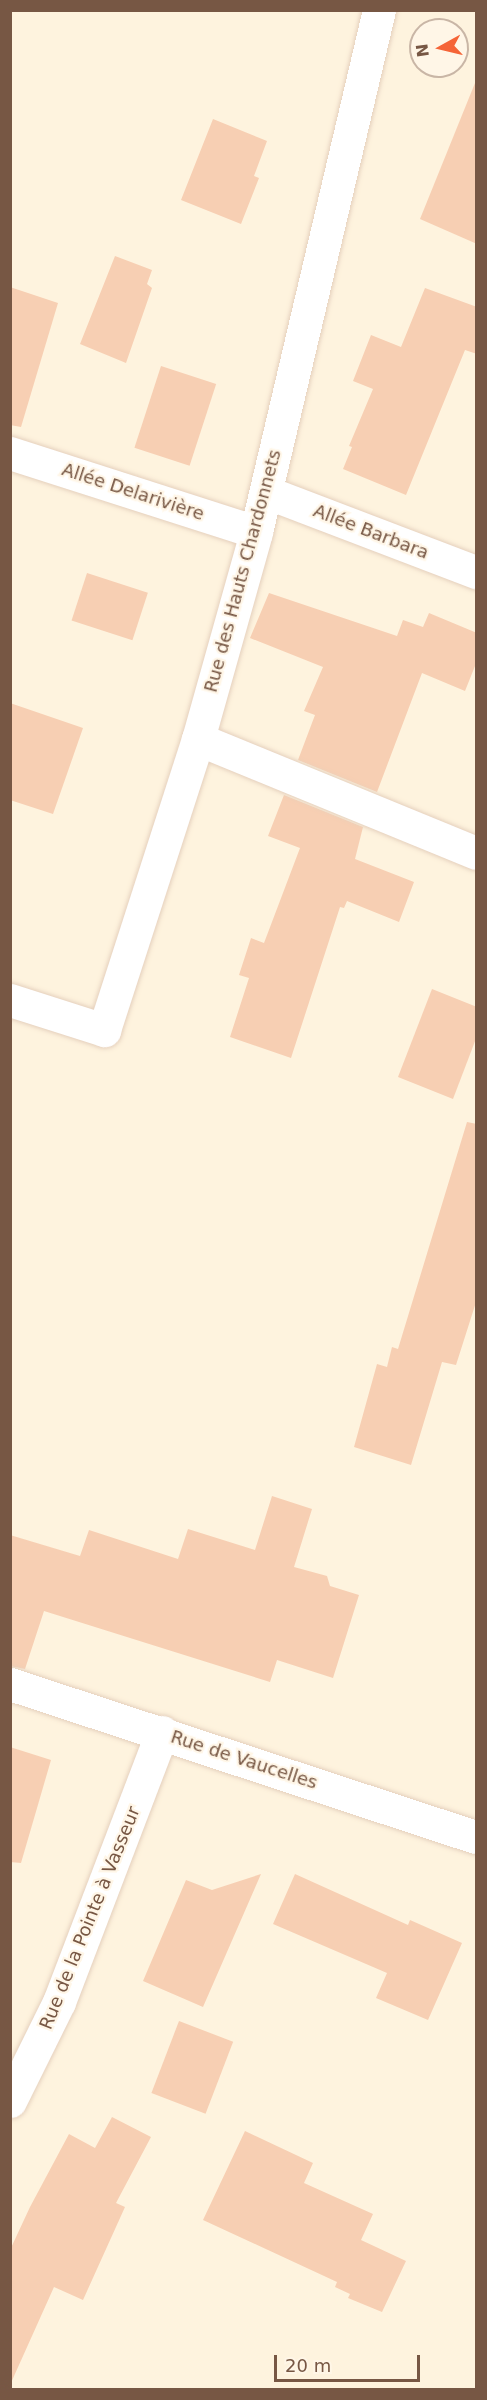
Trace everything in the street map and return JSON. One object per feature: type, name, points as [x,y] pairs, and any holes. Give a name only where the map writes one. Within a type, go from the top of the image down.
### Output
[{"type":"street","name":"Rue des Hauts Chardonnets","points":[[10,1000],[104,1030],[198,739],[256,532],[379,10]]},
{"type":"street","name":"Allée Delarivière","points":[[10,453],[256,532]]},
{"type":"street","name":"Allée Barbara","points":[[266,492],[477,572]]},
{"type":"street","points":[[198,739],[477,853]]},
{"type":"street","name":"Rue de Vaucelles","points":[[10,1684],[477,1837]]},
{"type":"street","name":"Rue de la Pointe à Vasseur","points":[[10,2101],[58,2002],[162,1732]]},
{"type":"building","points":[[475,83],[477,83],[477,244],[420,219]]},
{"type":"building","points":[[213,119],[267,141],[254,176],[259,178],[241,224],[181,200]]},
{"type":"building","points":[[115,256],[152,270],[147,284],[152,288],[126,363],[80,344]]},
{"type":"building","points":[[10,287],[58,303],[21,427],[10,425]]},
{"type":"building","points":[[425,288],[477,307],[477,354],[465,350],[406,495],[343,469],[352,447],[349,446],[373,389],[353,381],[371,335],[401,347]]},
{"type":"building","points":[[161,366],[216,384],[190,466],[134,448]]},
{"type":"building","points":[[87,573],[148,593],[132,640],[72,621]]},
{"type":"building","points":[[269,593],[397,636],[403,620],[423,627],[429,613],[477,633],[477,661],[465,691],[422,673],[377,792],[298,760],[315,715],[304,711],[323,667],[250,638]]},
{"type":"building","points":[[10,703],[83,728],[53,814],[10,800]]},
{"type":"building","points":[[284,795],[363,827],[355,859],[414,882],[399,922],[347,901],[344,908],[340,907],[291,1058],[230,1037],[249,978],[239,975],[251,938],[264,943],[300,848],[268,836]]},
{"type":"building","points":[[432,989],[477,1007],[477,1036],[453,1099],[398,1077]]},
{"type":"building","points":[[467,1122],[477,1124],[477,1299],[456,1365],[442,1362],[411,1465],[354,1447],[377,1364],[387,1367],[392,1347],[398,1349]]},
{"type":"building","points":[[272,1496],[312,1509],[294,1567],[327,1576],[330,1586],[359,1595],[333,1678],[277,1660],[270,1682],[44,1611],[25,1669],[10,1666],[10,1535],[80,1556],[89,1530],[178,1559],[188,1529],[255,1550]]},
{"type":"building","points":[[10,1747],[51,1760],[21,1863],[10,1862]]},
{"type":"building","points":[[261,1874],[203,2007],[143,1981],[186,1880],[212,1890]]},
{"type":"building","points":[[295,1874],[408,1925],[410,1920],[462,1943],[428,2020],[376,1998],[387,1973],[273,1924]]},
{"type":"building","points":[[179,2021],[233,2042],[206,2114],[151,2093]]},
{"type":"building","points":[[112,2117],[151,2137],[116,2203],[125,2207],[83,2300],[54,2287],[10,2385],[10,2250],[69,2134],[95,2148]]},
{"type":"building","points":[[245,2131],[313,2163],[304,2183],[373,2214],[361,2240],[406,2261],[382,2312],[348,2298],[350,2294],[335,2287],[337,2282],[203,2220]]}]
